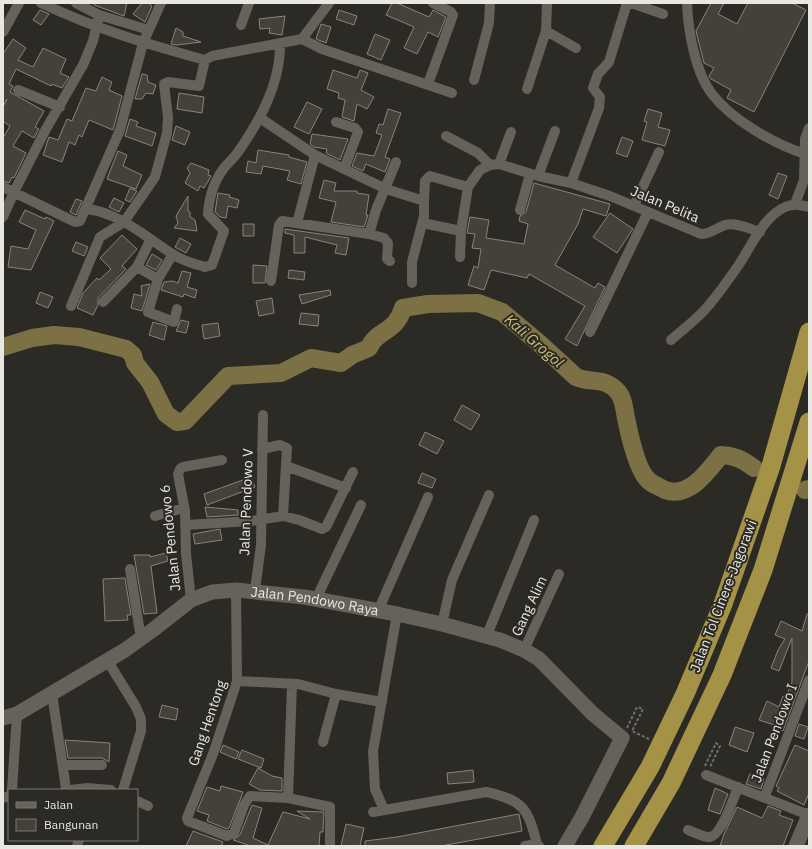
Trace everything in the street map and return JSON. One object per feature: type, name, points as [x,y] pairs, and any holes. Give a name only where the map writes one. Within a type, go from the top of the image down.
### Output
[{"type":"highway","name":"Jalan Tol Cinere-Jagorawi","points":[[604,846],[650,767],[685,694],[724,604],[771,466],[809,332]]},
{"type":"highway","name":"Jalan Tol Cinere-Jagorawi","points":[[634,846],[671,783],[722,675],[763,570],[809,422]]},
{"type":"street","points":[[3,32],[19,3]]},
{"type":"street","points":[[41,3],[96,28],[143,44],[205,60],[212,56],[302,39],[322,49],[452,93]]},
{"type":"street","points":[[76,3],[99,15],[149,30]]},
{"type":"street","points":[[3,186],[74,222],[80,221],[120,130],[143,44],[161,3]]},
{"type":"street","points":[[241,26],[249,3]]},
{"type":"street","points":[[302,39],[329,3]]},
{"type":"street","points":[[428,84],[452,15],[451,12],[433,3]]},
{"type":"street","points":[[474,80],[489,23],[490,3]]},
{"type":"street","points":[[527,89],[546,31],[547,3]]},
{"type":"street","points":[[571,183],[598,108],[600,97],[593,88],[598,74],[609,62],[627,3]]},
{"type":"street","points":[[631,3],[663,14]]},
{"type":"street","points":[[687,3],[692,43],[702,74],[712,94],[727,109],[756,131],[805,154]]},
{"type":"street","points":[[3,217],[46,129],[83,65],[93,41],[99,15]]},
{"type":"street","points":[[546,31],[576,48]]},
{"type":"street","points":[[86,209],[104,213],[124,222],[173,254],[205,267],[212,265],[224,231],[208,214],[210,198],[215,183],[224,169],[237,154],[260,118],[280,68],[280,43]]},
{"type":"street","points":[[71,306],[100,237],[124,222],[155,177],[164,149],[168,117],[164,84],[168,82],[199,86],[205,60]]},
{"type":"street","points":[[18,90],[60,107]]},
{"type":"street","points":[[260,118],[315,155],[386,189],[424,201]]},
{"type":"street","points":[[336,122],[355,128],[358,132],[344,169]]},
{"type":"street","points":[[671,340],[698,318],[709,305],[738,266],[760,232],[774,215],[785,207],[802,206],[805,139],[809,128]]},
{"type":"street","points":[[520,210],[534,175],[555,131]]},
{"type":"street","points":[[460,257],[461,231],[468,187],[480,170],[495,164],[511,132]]},
{"type":"street","points":[[446,136],[495,164]]},
{"type":"street","points":[[634,206],[659,152]]},
{"type":"street","points":[[297,223],[315,155]]},
{"type":"street","points":[[369,234],[376,210],[396,162]]},
{"type":"street","name":"Jalan Pelita","points":[[495,164],[534,175],[571,183],[634,206],[701,234],[712,233],[726,225],[760,232]]},
{"type":"street","points":[[412,283],[412,262],[423,223],[425,181],[430,176],[468,187]]},
{"type":"street","points":[[590,332],[648,212]]},
{"type":"street","points":[[271,281],[279,223],[282,221],[369,234],[387,240],[386,259],[390,261]]},
{"type":"street","points":[[423,223],[461,231]]},
{"type":"street","points":[[103,302],[137,267],[151,239]]},
{"type":"street","points":[[173,254],[158,279],[148,312],[174,322],[177,309]]},
{"type":"street","points":[[137,267],[158,279]]},
{"type":"street","name":"Jalan Pendowo V","points":[[256,590],[261,545],[260,520],[263,415]]},
{"type":"street","points":[[262,449],[280,445],[285,446],[288,451],[283,516]]},
{"type":"street","name":"Jalan Pendowo 6","points":[[191,600],[186,554],[186,525],[178,474],[180,469],[222,460]]},
{"type":"street","points":[[286,466],[346,488]]},
{"type":"street","points":[[186,525],[260,520],[283,516],[299,520],[322,529],[326,528],[353,472]]},
{"type":"street","points":[[442,624],[452,580],[489,495]]},
{"type":"street","points":[[378,611],[428,498]]},
{"type":"street","points":[[316,599],[361,505]]},
{"type":"street","points":[[155,516],[184,508]]},
{"type":"street","points":[[487,635],[534,520]]},
{"type":"street","points":[[130,569],[141,639]]},
{"type":"street","name":"Gang Alim","points":[[524,650],[559,574]]},
{"type":"street","name":"Gang Hentong","points":[[236,590],[236,681],[213,754],[188,813],[188,821],[231,836],[234,833],[244,805],[250,796],[288,798]]},
{"type":"street","name":"Jalan Pendowo Raya","points":[[10,716],[141,639],[191,600],[212,592],[256,590],[397,614],[487,635],[524,650],[539,659],[593,714],[627,734]]},
{"type":"street","points":[[384,810],[375,789],[373,775],[373,751],[397,614]]},
{"type":"street","points":[[107,660],[136,707],[141,719],[141,732],[123,789]]},
{"type":"street","name":"Jalan Pendowo I","points":[[765,796],[809,680]]},
{"type":"street","points":[[236,681],[309,686],[336,694],[382,702]]},
{"type":"street","points":[[292,684],[288,798],[330,807],[330,846]]},
{"type":"street","points":[[52,692],[56,734],[63,765],[66,789]]},
{"type":"street","points":[[323,742],[336,694]]},
{"type":"street","points":[[10,716],[12,789]]},
{"type":"street","points":[[565,846],[627,734]]},
{"type":"street","points":[[63,765],[102,765]]},
{"type":"street","points":[[705,771],[738,787],[765,796],[809,815],[796,846]]},
{"type":"street","points":[[688,830],[708,837],[714,835],[720,829],[738,787]]},
{"type":"street","points":[[373,812],[486,792],[504,796],[516,802],[526,811],[531,820],[538,845],[525,846]]},
{"type":"street","points":[[138,801],[148,806]]},
{"type":"path","points":[[637,706],[643,709],[627,734],[637,706]]},
{"type":"path","points":[[716,743],[720,746],[705,771],[716,743]]},
{"type":"building","points":[[93,3],[127,3],[124,16],[94,5]]},
{"type":"building","points":[[142,3],[149,3],[152,6],[145,22],[133,14]]},
{"type":"building","points":[[392,3],[397,3],[429,17],[433,10],[446,17],[438,37],[428,32],[417,54],[404,48],[414,27],[386,15]]},
{"type":"building","points":[[711,3],[724,3],[718,14],[737,24],[748,3],[792,3],[806,10],[754,112],[727,98],[731,90],[711,79],[709,76],[714,68],[704,63],[696,31]]},
{"type":"building","points":[[40,10],[49,14],[41,25],[33,20]]},
{"type":"building","points":[[339,10],[357,16],[354,25],[336,19]]},
{"type":"building","points":[[285,16],[282,35],[269,33],[270,28],[260,29],[259,19]]},
{"type":"building","points":[[321,24],[331,27],[326,43],[316,39]]},
{"type":"building","points":[[176,28],[183,32],[183,36],[201,42],[177,45],[171,44]]},
{"type":"building","points":[[375,34],[390,40],[381,60],[367,54]]},
{"type":"building","points":[[13,39],[26,48],[18,60],[33,67],[43,48],[66,59],[60,73],[69,77],[62,88],[52,84],[51,86],[16,69],[9,84],[13,86],[10,92],[44,111],[35,127],[39,129],[34,138],[22,131],[13,146],[26,153],[14,178],[12,177],[9,183],[3,181],[3,138],[10,126],[3,121],[3,107],[7,99],[3,106],[3,54]]},
{"type":"building","points":[[333,70],[357,78],[360,70],[368,73],[361,90],[374,97],[367,109],[357,104],[354,121],[342,117],[345,100],[338,98],[339,93],[327,89]]},
{"type":"building","points":[[142,74],[147,75],[148,82],[156,85],[153,94],[146,93],[142,99],[135,99]]},
{"type":"building","points":[[102,77],[112,82],[109,90],[122,96],[113,130],[89,120],[82,137],[79,135],[75,145],[69,142],[62,162],[43,155],[49,137],[58,140],[67,119],[72,121],[86,88],[96,91]]},
{"type":"building","points":[[179,93],[204,97],[202,113],[177,109]]},
{"type":"building","points":[[307,102],[322,109],[309,134],[294,127]]},
{"type":"building","points":[[388,109],[401,113],[385,157],[390,159],[385,172],[366,164],[363,171],[352,166],[357,153],[374,156],[382,135],[376,133],[379,124],[383,125]]},
{"type":"building","points":[[648,109],[662,113],[658,127],[670,130],[665,146],[642,140],[647,122],[644,121]]},
{"type":"building","points":[[130,119],[138,122],[136,126],[156,133],[152,146],[125,136]]},
{"type":"building","points":[[176,126],[190,132],[185,145],[172,140]]},
{"type":"building","points":[[312,134],[348,139],[340,160],[326,153],[327,149],[314,147],[310,144]]},
{"type":"building","points":[[622,137],[633,141],[627,157],[616,153]]},
{"type":"building","points":[[258,150],[289,155],[289,157],[307,162],[301,184],[287,180],[290,171],[263,166],[261,174],[246,172],[248,161],[256,163]]},
{"type":"building","points":[[118,151],[127,155],[123,166],[142,175],[136,189],[107,179]]},
{"type":"building","points":[[191,163],[209,170],[208,175],[211,176],[204,188],[200,186],[198,191],[185,183],[190,173],[187,168]]},
{"type":"building","points":[[778,173],[787,176],[778,199],[769,195]]},
{"type":"building","points":[[324,180],[336,183],[334,191],[357,191],[357,193],[369,195],[366,215],[368,215],[364,227],[331,222],[336,202],[319,198]]},
{"type":"building","points":[[534,183],[610,204],[606,216],[583,209],[578,224],[555,265],[595,288],[598,283],[605,287],[577,346],[565,339],[585,306],[529,274],[527,278],[491,270],[484,290],[468,285],[474,266],[478,268],[481,249],[472,248],[475,234],[467,233],[470,217],[489,220],[486,238],[524,244],[528,224],[519,221],[520,216],[526,212]]},
{"type":"building","points":[[130,188],[137,191],[130,202],[125,200]]},
{"type":"building","points":[[218,193],[230,195],[229,197],[239,200],[237,208],[228,206],[226,218],[220,217],[215,212]]},
{"type":"building","points":[[188,196],[188,211],[190,212],[190,217],[195,220],[197,231],[174,228],[178,223],[176,216]]},
{"type":"building","points":[[114,198],[124,203],[119,212],[109,207]]},
{"type":"building","points":[[76,199],[82,201],[76,215],[70,212]]},
{"type":"building","points":[[25,210],[45,219],[46,217],[54,221],[31,270],[8,267],[11,246],[28,249],[36,230],[19,222]]},
{"type":"building","points":[[610,213],[633,229],[617,253],[593,237]]},
{"type":"building","points":[[243,224],[254,224],[254,236],[243,236]]},
{"type":"building","points":[[285,229],[349,238],[346,255],[335,253],[337,245],[305,237],[305,253],[294,253],[294,235],[285,233]]},
{"type":"building","points":[[122,235],[137,249],[122,266],[126,269],[98,298],[98,305],[93,315],[77,308],[83,293],[97,278],[99,280],[111,269],[100,258]]},
{"type":"building","points":[[180,238],[191,244],[186,253],[175,247]]},
{"type":"building","points":[[76,242],[88,247],[84,256],[72,251]]},
{"type":"building","points":[[152,254],[162,260],[156,270],[146,265]]},
{"type":"building","points":[[253,265],[267,266],[265,283],[253,283]]},
{"type":"building","points":[[289,270],[305,272],[304,280],[288,278]]},
{"type":"building","points":[[182,271],[191,273],[187,287],[197,290],[195,298],[184,294],[183,297],[161,290],[164,282],[172,281],[178,283]]},
{"type":"building","points":[[150,284],[142,311],[131,308],[134,294],[142,296],[141,286]]},
{"type":"building","points":[[330,290],[331,295],[302,304],[299,295]]},
{"type":"building","points":[[40,292],[53,297],[48,308],[36,303]]},
{"type":"building","points":[[272,298],[274,313],[259,316],[256,301]]},
{"type":"building","points":[[301,313],[319,315],[318,326],[299,324]]},
{"type":"building","points":[[181,320],[189,322],[186,333],[176,331]]},
{"type":"building","points":[[153,322],[167,326],[164,340],[149,335]]},
{"type":"building","points":[[218,323],[220,336],[204,339],[202,325]]},
{"type":"building","points":[[462,405],[480,415],[471,430],[454,420]]},
{"type":"building","points":[[425,432],[444,441],[437,454],[419,445]]},
{"type":"building","points":[[422,473],[436,479],[432,488],[418,483]]},
{"type":"building","points":[[251,477],[255,487],[207,505],[204,494]]},
{"type":"building","points":[[205,507],[238,510],[238,515],[207,517]]},
{"type":"building","points":[[220,529],[222,540],[195,544],[193,534]]},
{"type":"building","points":[[166,553],[168,561],[151,566],[157,613],[144,614],[134,555],[150,555],[150,557]]},
{"type":"building","points":[[125,578],[131,615],[127,615],[128,620],[105,621],[103,579]]},
{"type":"building","points":[[807,614],[809,614],[809,661],[783,731],[776,729],[777,726],[759,720],[767,701],[779,707],[783,696],[786,697],[792,682],[792,638],[779,671],[771,668],[778,650],[785,639],[775,635],[781,621],[802,631]]},
{"type":"building","points":[[162,705],[178,709],[176,720],[159,717]]},
{"type":"building","points":[[799,724],[808,727],[804,739],[795,736]]},
{"type":"building","points":[[735,727],[754,733],[747,752],[729,745]]},
{"type":"building","points":[[65,740],[110,743],[109,762],[102,758],[68,758]]},
{"type":"building","points":[[223,745],[239,752],[236,759],[220,752]]},
{"type":"building","points":[[795,745],[809,751],[809,793],[804,805],[777,791],[779,788],[776,786]]},
{"type":"building","points":[[242,750],[264,759],[261,768],[238,759]]},
{"type":"building","points":[[258,768],[272,776],[282,778],[282,791],[260,790],[249,784]]},
{"type":"building","points":[[473,770],[474,782],[448,784],[447,773]]},
{"type":"building","points":[[750,774],[764,779],[761,789],[746,784]]},
{"type":"building","points":[[221,786],[243,792],[229,828],[227,829],[207,821],[209,815],[197,811],[207,787],[220,791]]},
{"type":"building","points":[[715,788],[728,794],[720,814],[708,810]]},
{"type":"building","points":[[252,805],[262,808],[253,838],[268,845],[283,812],[310,819],[297,811],[324,812],[323,832],[320,832],[319,846],[251,846],[233,840],[240,835]]},
{"type":"building","points":[[768,806],[781,811],[779,815],[793,820],[783,846],[720,846],[737,807],[762,818]]},
{"type":"building","points":[[519,814],[522,831],[441,846],[365,846],[365,841],[397,837]]},
{"type":"building","points":[[346,824],[364,828],[360,846],[341,846]]},
{"type":"building","points":[[193,831],[223,842],[221,846],[186,846]]},
{"type":"waterway","name":"Kali Grogol","points":[[3,347],[32,338],[54,335],[79,337],[126,349],[133,355],[135,363],[150,382],[166,414],[177,422],[185,421],[228,376],[281,373],[311,358],[341,363],[352,355],[369,348],[376,338],[396,322],[403,308],[428,304],[478,303],[502,312],[576,377],[603,382],[613,387],[618,392],[623,401],[629,433],[637,461],[645,476],[653,484],[665,490],[674,492],[682,491],[697,482],[721,455],[739,458],[754,468]]},
{"type":"waterway","name":"Kali Grogol","points":[[805,490],[809,489]]}]
